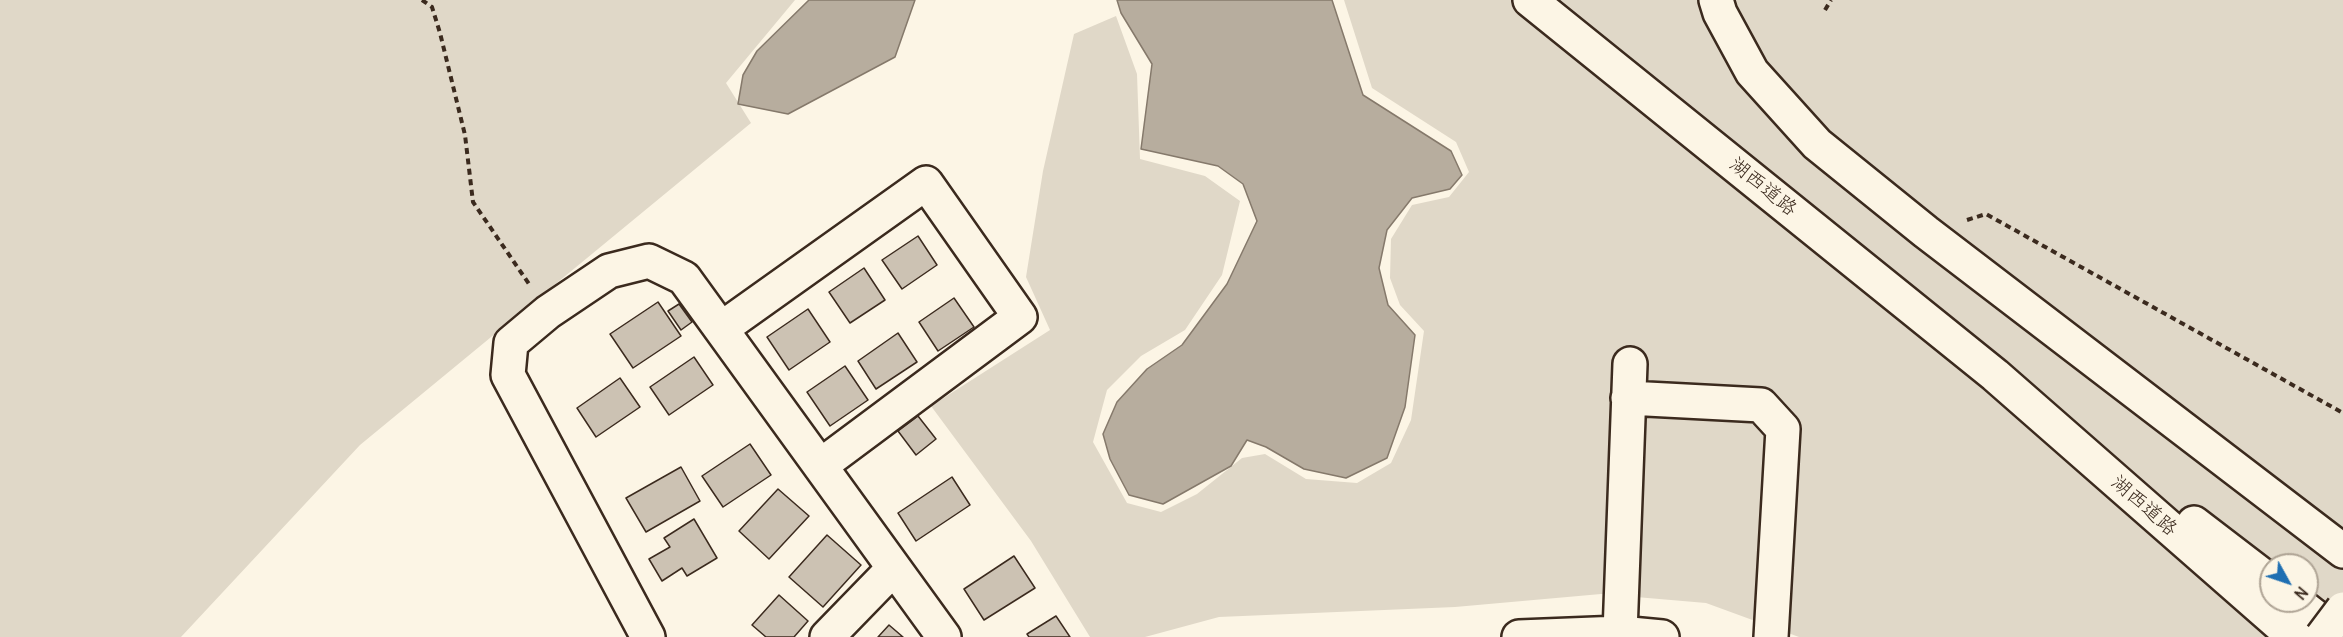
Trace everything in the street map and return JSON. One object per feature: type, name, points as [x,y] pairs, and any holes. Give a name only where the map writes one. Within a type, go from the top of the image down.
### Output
[{"type":"main road","name":"湖西道路","points":[[1530,0],[1995,375],[2259,573]]},
{"type":"main road","points":[[1716,0],[1720,13],[1752,72],[1816,144],[1926,232],[2343,551]]},
{"type":"main road","points":[[721,329],[926,183],[1020,317],[820,466]]},
{"type":"main road","points":[[648,637],[508,375],[511,343],[548,312],[609,271],[649,261],[684,278],[944,637]]},
{"type":"main road","points":[[1620,633],[1630,364]]},
{"type":"main road","name":"湖西道路","points":[[1995,375],[2294,637]]},
{"type":"main road","points":[[1628,398],[1761,405],[1783,429],[1771,637]]},
{"type":"main road","points":[[827,637],[894,568]]},
{"type":"main road","points":[[2322,637],[2343,609]]},
{"type":"main road","points":[[2310,613],[2341,637]]},
{"type":"main road","points":[[1519,637],[1620,633],[1662,637]]},
{"type":"path","points":[[422,0],[432,7],[440,33],[465,135],[473,202],[548,312]]},
{"type":"path","points":[[1825,10],[1830,0]]},
{"type":"path","points":[[1926,232],[1986,214],[2343,412]]},
{"type":"shaded area","points":[[0,0],[795,0],[726,83],[751,123],[360,445],[181,637],[0,637]]},
{"type":"shaded area","points":[[809,0],[915,0],[895,57],[788,114],[738,104],[743,75],[757,51]]},
{"type":"shaded area","points":[[1117,0],[1332,0],[1363,95],[1451,151],[1462,175],[1450,189],[1412,198],[1387,230],[1379,268],[1388,305],[1415,335],[1405,407],[1387,458],[1346,478],[1304,469],[1266,447],[1247,440],[1231,466],[1163,504],[1129,495],[1110,459],[1103,434],[1117,402],[1147,369],[1182,345],[1227,284],[1257,221],[1243,184],[1218,166],[1141,149],[1152,64],[1121,13]]},
{"type":"shaded area","points":[[1344,0],[2343,0],[2343,637],[1799,637],[1706,603],[1601,594],[1455,607],[1219,617],[1145,637],[1090,637],[1031,541],[931,406],[1050,330],[1026,277],[1043,171],[1074,34],[1116,16],[1137,74],[1140,159],[1205,176],[1240,201],[1222,275],[1185,330],[1141,356],[1107,390],[1093,442],[1127,503],[1161,512],[1197,494],[1242,458],[1265,454],[1306,479],[1357,483],[1391,463],[1411,420],[1424,331],[1400,305],[1390,278],[1391,239],[1412,205],[1449,197],[1469,172],[1456,142],[1372,88]]},
{"type":"building","points":[[918,236],[937,265],[902,289],[882,260]]},
{"type":"building","points":[[864,268],[885,300],[850,323],[829,292]]},
{"type":"building","points":[[954,298],[974,327],[938,351],[919,322]]},
{"type":"building","points":[[658,302],[681,336],[633,368],[610,334]]},
{"type":"building","points":[[679,304],[692,322],[681,330],[668,311]]},
{"type":"building","points":[[808,309],[830,342],[789,370],[767,337]]},
{"type":"building","points":[[898,333],[917,362],[876,389],[858,361]]},
{"type":"building","points":[[694,357],[713,385],[669,415],[650,387]]},
{"type":"building","points":[[845,366],[868,400],[830,426],[807,392]]},
{"type":"building","points":[[620,378],[640,407],[596,437],[577,408]]},
{"type":"building","points":[[918,416],[936,439],[916,455],[898,431]]},
{"type":"building","points":[[750,444],[771,475],[723,507],[702,476]]},
{"type":"building","points":[[681,467],[700,501],[646,532],[626,498]]},
{"type":"building","points":[[952,477],[970,505],[916,541],[898,513]]},
{"type":"building","points":[[778,489],[809,516],[769,559],[739,531]]},
{"type":"building","points":[[694,519],[717,558],[687,576],[682,568],[662,581],[649,559],[670,547],[664,538]]},
{"type":"building","points":[[827,535],[861,565],[823,607],[789,577]]},
{"type":"building","points":[[1014,556],[1035,588],[984,620],[964,589]]},
{"type":"building","points":[[779,595],[808,621],[794,637],[766,637],[752,625]]},
{"type":"building","points":[[1056,616],[1070,637],[1029,637],[1027,634]]},
{"type":"building","points":[[889,625],[903,637],[878,637]]}]
